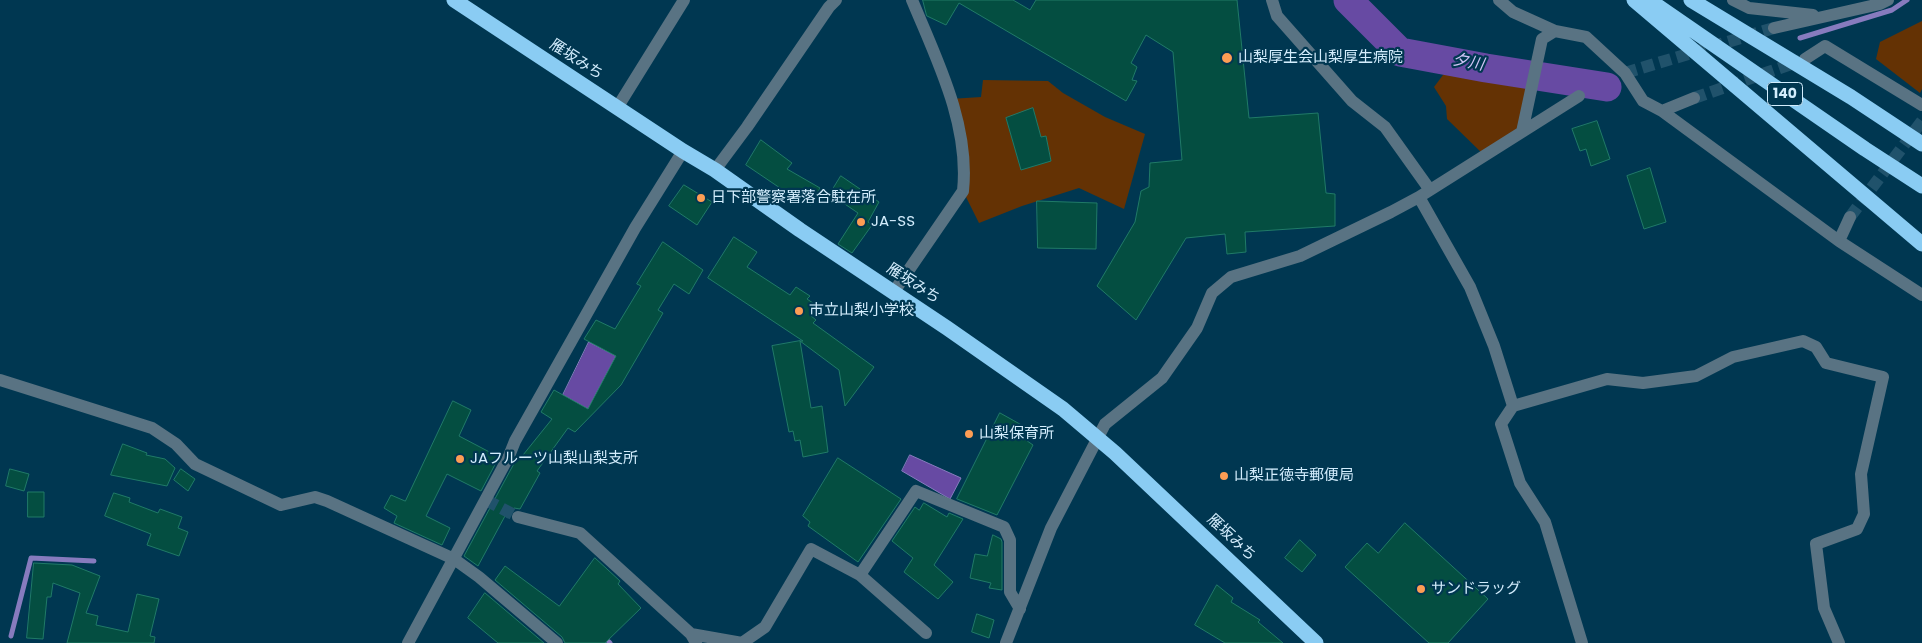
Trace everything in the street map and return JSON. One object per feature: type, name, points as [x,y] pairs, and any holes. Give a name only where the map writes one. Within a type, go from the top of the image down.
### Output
[{"type":"highway","name":"雁坂みち","points":[[454,0],[683,151],[715,170],[1063,409],[1115,453],[1316,643]]},
{"type":"highway","points":[[1634,0],[1922,244]]},
{"type":"highway","name":"140","points":[[1649,0],[1840,132],[1922,186]]},
{"type":"highway","points":[[1691,0],[1851,97],[1922,144]]},
{"type":"street","points":[[617,108],[684,0]]},
{"type":"street","points":[[715,170],[747,127],[829,7],[836,0]]},
{"type":"street","points":[[894,293],[962,192],[965,174],[961,133],[941,69],[912,0]]},
{"type":"street","points":[[1272,0],[1277,16],[1352,101],[1385,127],[1425,193],[1470,287],[1494,346],[1513,406]]},
{"type":"street","points":[[1499,0],[1513,12],[1555,31],[1586,37],[1625,73],[1643,101],[1662,111],[1839,241],[1922,294]]},
{"type":"street","points":[[1733,0],[1749,8],[1822,16]]},
{"type":"street","points":[[1774,28],[1880,4],[1888,0]]},
{"type":"street","points":[[1522,132],[1542,39],[1555,31]]},
{"type":"street","points":[[1805,59],[1825,46],[1922,105]]},
{"type":"street","points":[[1006,643],[1052,528],[1097,438],[1106,424],[1162,378],[1197,328],[1212,293],[1232,277],[1300,256],[1357,229],[1425,193],[1579,96]]},
{"type":"street","points":[[1662,111],[1694,98]]},
{"type":"street","points":[[408,643],[509,456],[515,440],[635,228],[683,151]]},
{"type":"street","points":[[1839,241],[1850,217]]},
{"type":"street","points":[[1582,643],[1545,522],[1520,483],[1501,424],[1513,406],[1608,379],[1643,383],[1696,376],[1733,357],[1803,341],[1816,347],[1826,363],[1883,377],[1862,474],[1864,514],[1857,529],[1816,544],[1824,608],[1839,643]]},
{"type":"street","points":[[0,380],[152,428],[176,444],[195,464],[281,504],[315,497],[454,559],[479,577],[557,643]]},
{"type":"street","points":[[860,575],[916,491],[1004,527],[1010,540],[1010,592],[1020,609]]},
{"type":"street","points":[[518,517],[580,533],[693,639],[742,643],[764,627],[811,549],[860,575],[926,632]]},
{"type":"shaded area","points":[[1922,21],[1922,89],[1920,93],[1876,59],[1880,42]]},
{"type":"shaded area","points":[[1446,71],[1531,89],[1522,132],[1485,156],[1447,119],[1446,106],[1434,87]]},
{"type":"shaded area","points":[[983,80],[1048,81],[1063,93],[1105,117],[1145,134],[1124,209],[1079,188],[1022,206],[979,223],[963,191],[950,99],[981,97]],"holes":[[[1033,108],[1041,137],[1046,137],[1051,161],[1021,170],[1006,118]]]},
{"type":"shaded area","points":[[589,342],[616,356],[588,409],[563,395]]},
{"type":"shaded area","points":[[910,455],[961,478],[950,499],[902,471]]},
{"type":"building","points":[[923,0],[1013,0],[1030,10],[1036,0],[1237,0],[1249,118],[1318,113],[1326,193],[1335,194],[1335,226],[1245,232],[1246,252],[1227,254],[1225,234],[1186,238],[1136,320],[1097,286],[1135,222],[1141,191],[1149,187],[1150,163],[1182,160],[1173,52],[1146,35],[1131,63],[1137,67],[1132,80],[1137,81],[1126,101],[959,3],[946,25],[927,16]]},
{"type":"building","points":[[1033,108],[1041,137],[1046,136],[1051,161],[1021,170],[1006,118]]},
{"type":"building","points":[[1597,121],[1610,159],[1591,166],[1586,149],[1580,151],[1572,129]]},
{"type":"building","points":[[761,140],[792,163],[787,169],[820,188],[811,205],[780,188],[746,165]]},
{"type":"building","points":[[1650,168],[1666,222],[1644,229],[1627,176]]},
{"type":"building","points":[[841,176],[879,202],[868,222],[872,225],[852,253],[838,244],[858,213],[830,194]]},
{"type":"building","points":[[684,185],[712,202],[697,225],[669,206]]},
{"type":"building","points":[[1037,201],[1097,203],[1096,249],[1038,248]]},
{"type":"building","points":[[734,237],[757,252],[747,267],[790,295],[796,287],[810,296],[807,299],[816,305],[810,315],[816,320],[813,323],[874,367],[845,406],[839,370],[800,341],[803,341],[708,278]]},
{"type":"building","points":[[663,242],[703,270],[689,294],[674,284],[658,310],[663,313],[621,385],[575,432],[568,428],[537,471],[540,473],[520,509],[514,508],[508,518],[505,516],[478,566],[464,556],[517,458],[519,460],[552,419],[541,412],[554,390],[588,409],[616,356],[584,339],[596,320],[615,329],[641,286],[637,284]]},
{"type":"building","points":[[800,341],[811,408],[822,406],[828,452],[803,457],[800,440],[795,441],[793,431],[789,432],[772,346]]},
{"type":"building","points":[[453,401],[471,410],[459,436],[499,457],[481,491],[447,474],[426,516],[450,528],[442,545],[394,523],[397,516],[384,508],[391,495],[405,501]]},
{"type":"building","points":[[1000,413],[1027,428],[1023,438],[1033,445],[997,515],[957,499]]},
{"type":"building","points":[[123,444],[147,453],[146,455],[165,459],[175,468],[167,486],[111,475]]},
{"type":"building","points":[[838,458],[901,499],[858,562],[808,526],[810,522],[803,516]]},
{"type":"building","points":[[10,469],[29,474],[24,491],[6,486]]},
{"type":"building","points":[[181,469],[195,479],[188,491],[174,480]]},
{"type":"building","points":[[28,492],[44,492],[44,517],[28,517]]},
{"type":"building","points":[[114,493],[130,498],[129,502],[158,513],[160,509],[182,517],[178,528],[188,532],[179,556],[147,545],[151,534],[105,516]]},
{"type":"building","points":[[924,503],[947,517],[949,513],[963,519],[934,565],[953,582],[938,599],[904,572],[913,558],[892,541],[915,507],[919,510]]},
{"type":"building","points":[[1405,523],[1488,599],[1448,643],[1429,643],[1345,567],[1367,543],[1378,553]]},
{"type":"building","points":[[993,535],[1001,539],[1002,542],[1002,590],[989,588],[991,583],[970,578],[975,554],[987,556]]},
{"type":"building","points":[[1300,540],[1316,555],[1302,572],[1285,558]]},
{"type":"building","points":[[595,558],[620,581],[618,584],[641,608],[605,643],[565,643],[562,637],[495,580],[505,566],[559,606]]},
{"type":"building","points":[[34,563],[72,565],[100,576],[86,613],[98,616],[96,625],[128,632],[137,594],[159,599],[150,636],[155,637],[154,643],[67,643],[80,593],[53,583],[51,597],[47,597],[43,639],[27,638]]},
{"type":"building","points":[[1217,585],[1233,598],[1231,602],[1260,620],[1258,622],[1283,643],[1225,643],[1195,625]]},
{"type":"building","points":[[485,593],[544,643],[498,643],[468,618]]},
{"type":"building","points":[[977,614],[994,620],[989,638],[972,632]]},
{"type":"waterway","name":"夕川","points":[[1348,0],[1400,52],[1607,87]]},
{"type":"waterway","name":"夕川","points":[[1800,38],[1892,10],[1907,0]]},
{"type":"waterway","points":[[11,636],[31,558],[94,561]]},
{"type":"tunnel","points":[[1625,73],[1774,28]]},
{"type":"tunnel","points":[[1694,98],[1800,61]]},
{"type":"tunnel","points":[[1850,217],[1922,121]]},
{"type":"tunnel","points":[[486,500],[518,517]]},
{"type":"place","name":"山梨厚生会山梨厚生病院","points":[[1227,58]]},
{"type":"place","name":"日下部警察署落合駐在所","points":[[701,198]]},
{"type":"place","name":"JA-SS","points":[[861,222]]},
{"type":"place","name":"市立山梨小学校","points":[[799,311]]},
{"type":"place","name":"山梨保育所","points":[[969,434]]},
{"type":"place","name":"JAフルーツ山梨山梨支所","points":[[460,459]]},
{"type":"place","name":"山梨正徳寺郵便局","points":[[1224,476]]},
{"type":"place","name":"サンドラッグ","points":[[1421,589]]}]
